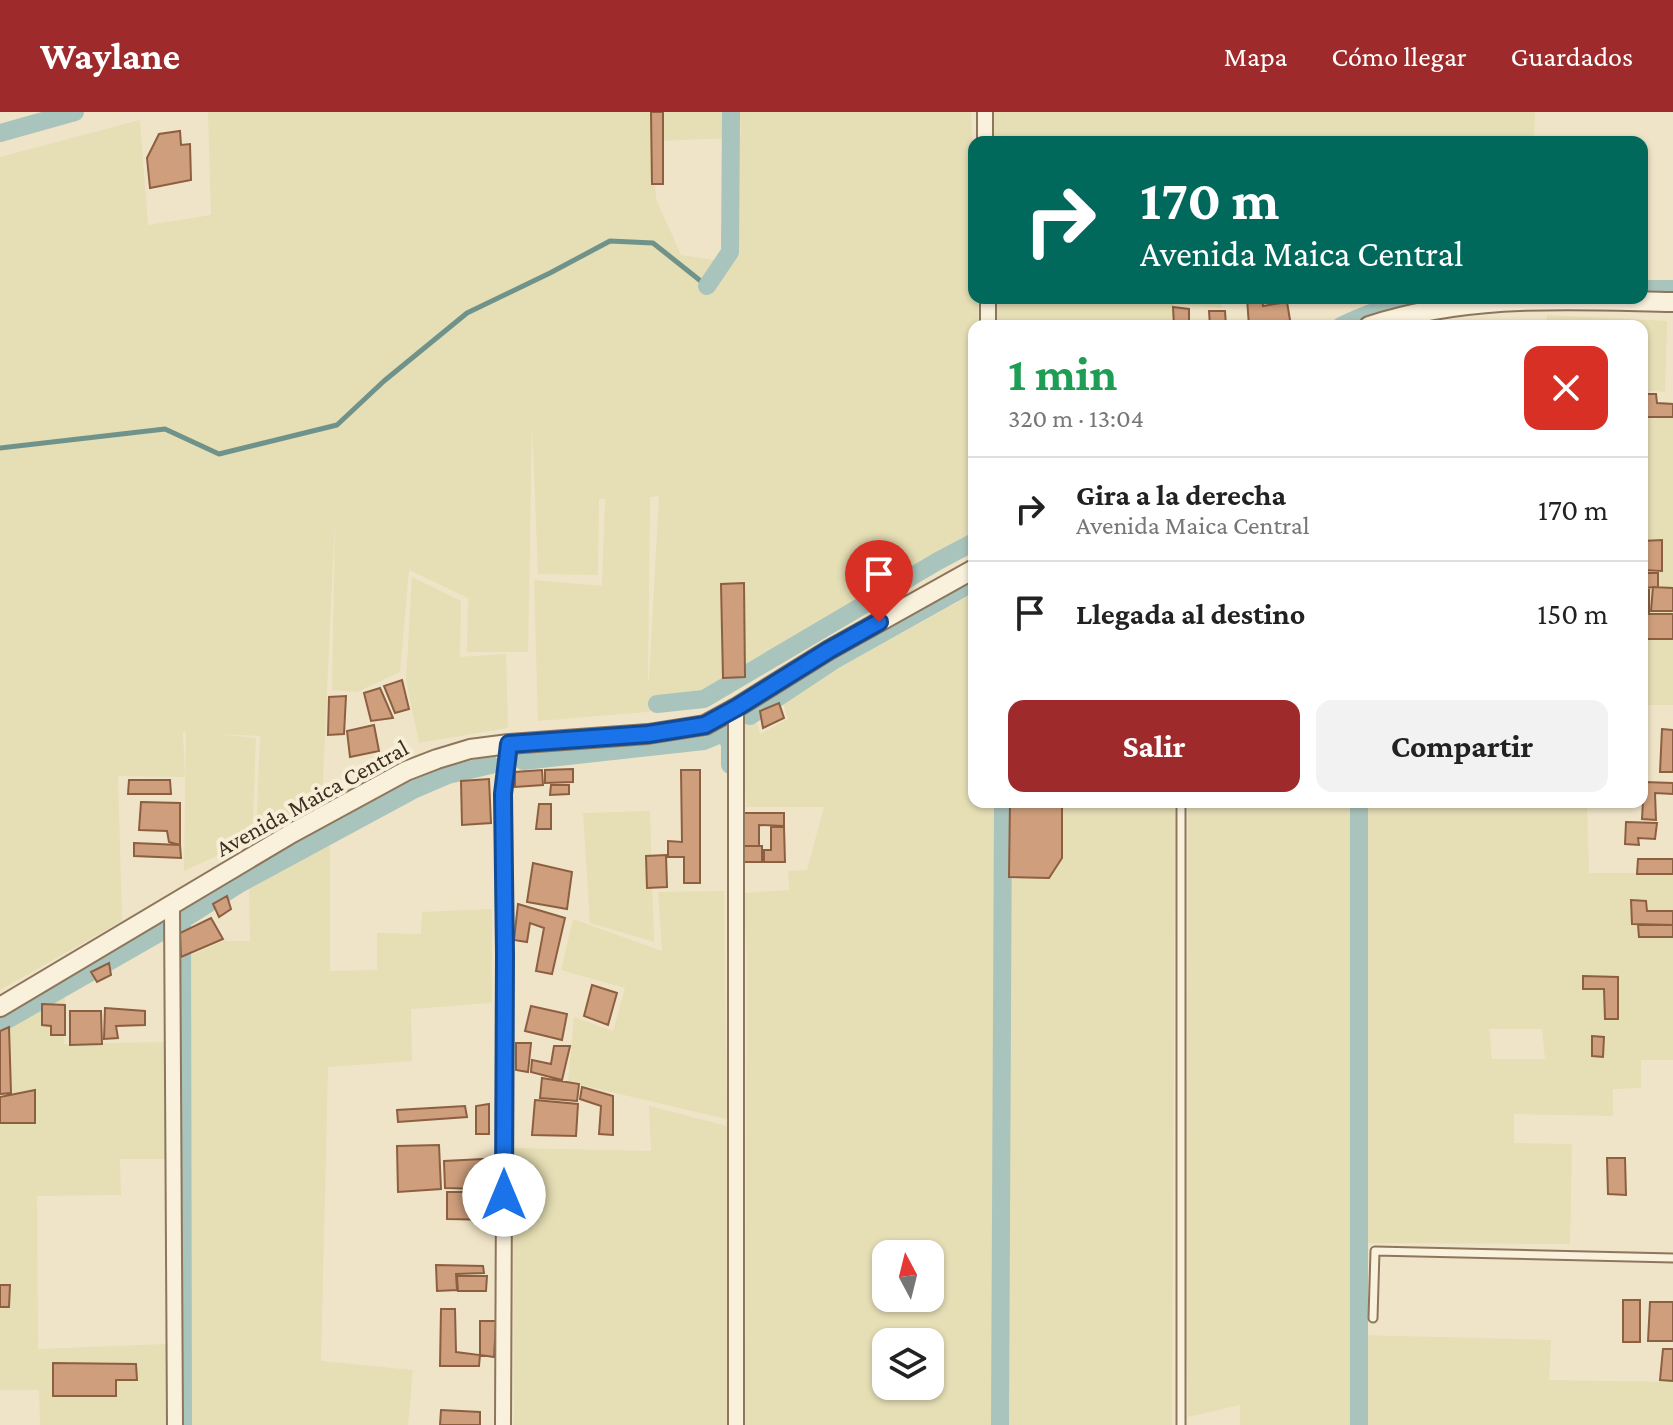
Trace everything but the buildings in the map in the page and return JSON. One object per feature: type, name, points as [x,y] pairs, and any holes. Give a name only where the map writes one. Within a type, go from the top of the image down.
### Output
[{"type":"street","points":[[985,112],[985,136]]},
{"type":"street","points":[[1648,301],[1673,302]]},
{"type":"street","points":[[1389,320],[1466,304]]},
{"type":"street","name":"Avenida Maica Central","points":[[0,1007],[292,833],[406,771],[470,749],[648,734],[705,725],[829,650],[968,572]]},
{"type":"street","points":[[736,708],[736,1425]]},
{"type":"street","points":[[503,1425],[503,794],[509,744]]},
{"type":"street","points":[[172,905],[175,1425]]},
{"type":"lane","points":[[1181,808],[1181,1425]]},
{"type":"lane","points":[[1373,1318],[1375,1251],[1673,1258]]},
{"type":"shaded area","points":[[208,112],[651,112],[656,199],[681,255],[727,262],[731,138],[659,141],[658,112],[730,112],[732,138],[741,133],[739,112],[971,112],[972,136],[968,136],[968,304],[978,304],[979,320],[968,320],[968,538],[714,700],[647,712],[538,721],[534,580],[602,586],[605,499],[599,499],[598,575],[538,574],[532,424],[528,652],[467,652],[468,598],[409,570],[400,672],[357,692],[332,690],[335,518],[322,801],[256,838],[260,736],[217,734],[256,738],[252,840],[184,871],[186,732],[183,732],[185,777],[118,776],[122,921],[0,990],[0,157],[140,120],[148,225],[211,215]],"holes":[[[659,496],[649,680],[650,497]]]},
{"type":"shaded area","points":[[993,112],[1535,112],[1534,136],[994,136]]},
{"type":"shaded area","points":[[996,304],[1174,304],[1174,320],[997,320]]},
{"type":"shaded area","points":[[1174,304],[1221,304],[1222,308]]},
{"type":"shaded area","points":[[1547,315],[1647,320],[1547,320]]},
{"type":"shaded area","points":[[1648,320],[1667,321],[1665,392],[1648,391]]},
{"type":"shaded area","points":[[1648,402],[1673,402],[1673,705],[1648,705]]},
{"type":"shaded area","points":[[412,577],[461,601],[460,657],[506,654],[508,728],[419,743],[406,680]]},
{"type":"shaded area","points":[[968,596],[968,808],[1003,808],[1003,879],[1049,878],[1061,808],[1175,808],[1172,1425],[745,1425],[747,964],[744,893],[789,890],[788,871],[807,870],[824,807],[746,807],[743,725],[756,719],[760,734],[788,719],[782,700]]},
{"type":"shaded area","points":[[1188,808],[1587,808],[1589,873],[1673,873],[1673,1060],[1641,1060],[1641,1088],[1613,1089],[1613,1116],[1514,1114],[1514,1143],[1572,1144],[1570,1244],[1360,1243],[1359,1335],[1551,1340],[1549,1380],[1673,1382],[1673,1425],[1240,1425],[1240,1405],[1188,1417]],"holes":[[[1489,1029],[1542,1029],[1545,1059],[1492,1059]]]},
{"type":"shaded area","points":[[650,811],[654,942],[590,923],[583,813]]},
{"type":"shaded area","points":[[330,845],[330,971],[377,970],[377,933],[421,934],[422,912],[492,909],[492,1003],[411,1009],[412,1061],[328,1067],[321,1361],[413,1370],[408,1425],[183,1425],[180,960],[223,941],[250,941],[249,885]]},
{"type":"shaded area","points":[[724,891],[727,1119],[568,1082],[574,1017],[613,1031],[625,988],[561,970],[573,919],[662,951],[658,892]]},
{"type":"shaded area","points":[[65,987],[64,1044],[164,1042],[165,1159],[120,1159],[121,1195],[37,1196],[38,1349],[166,1344],[167,1425],[40,1425],[39,1390],[0,1390],[0,1024]]},
{"type":"shaded area","points":[[649,1106],[727,1126],[729,1425],[514,1425],[513,1148],[651,1151]]},
{"type":"waterway","points":[[0,133],[75,112]]},
{"type":"waterway","points":[[707,286],[730,252],[731,112]]},
{"type":"waterway","points":[[0,448],[165,429],[219,454],[337,425],[384,381],[467,313],[610,241],[653,243],[707,286]]},
{"type":"waterway","points":[[1648,289],[1673,289]]},
{"type":"waterway","points":[[1354,320],[1400,304]]},
{"type":"waterway","points":[[657,704],[704,699],[968,545]]},
{"type":"waterway","points":[[750,716],[833,661],[968,585]]},
{"type":"waterway","points":[[523,761],[704,741],[726,732]]},
{"type":"waterway","points":[[724,733],[730,744],[730,765]]},
{"type":"waterway","points":[[181,921],[241,883],[413,790],[448,775],[491,765]]},
{"type":"waterway","points":[[1000,1425],[1003,808]]},
{"type":"waterway","points":[[1359,808],[1359,1425]]},
{"type":"waterway","points":[[182,920],[183,1425]]},
{"type":"waterway","points":[[0,1024],[161,932]]},
{"type":"route","points":[[504,1195],[503,794],[509,744],[648,734],[705,725],[879,622]]}]
